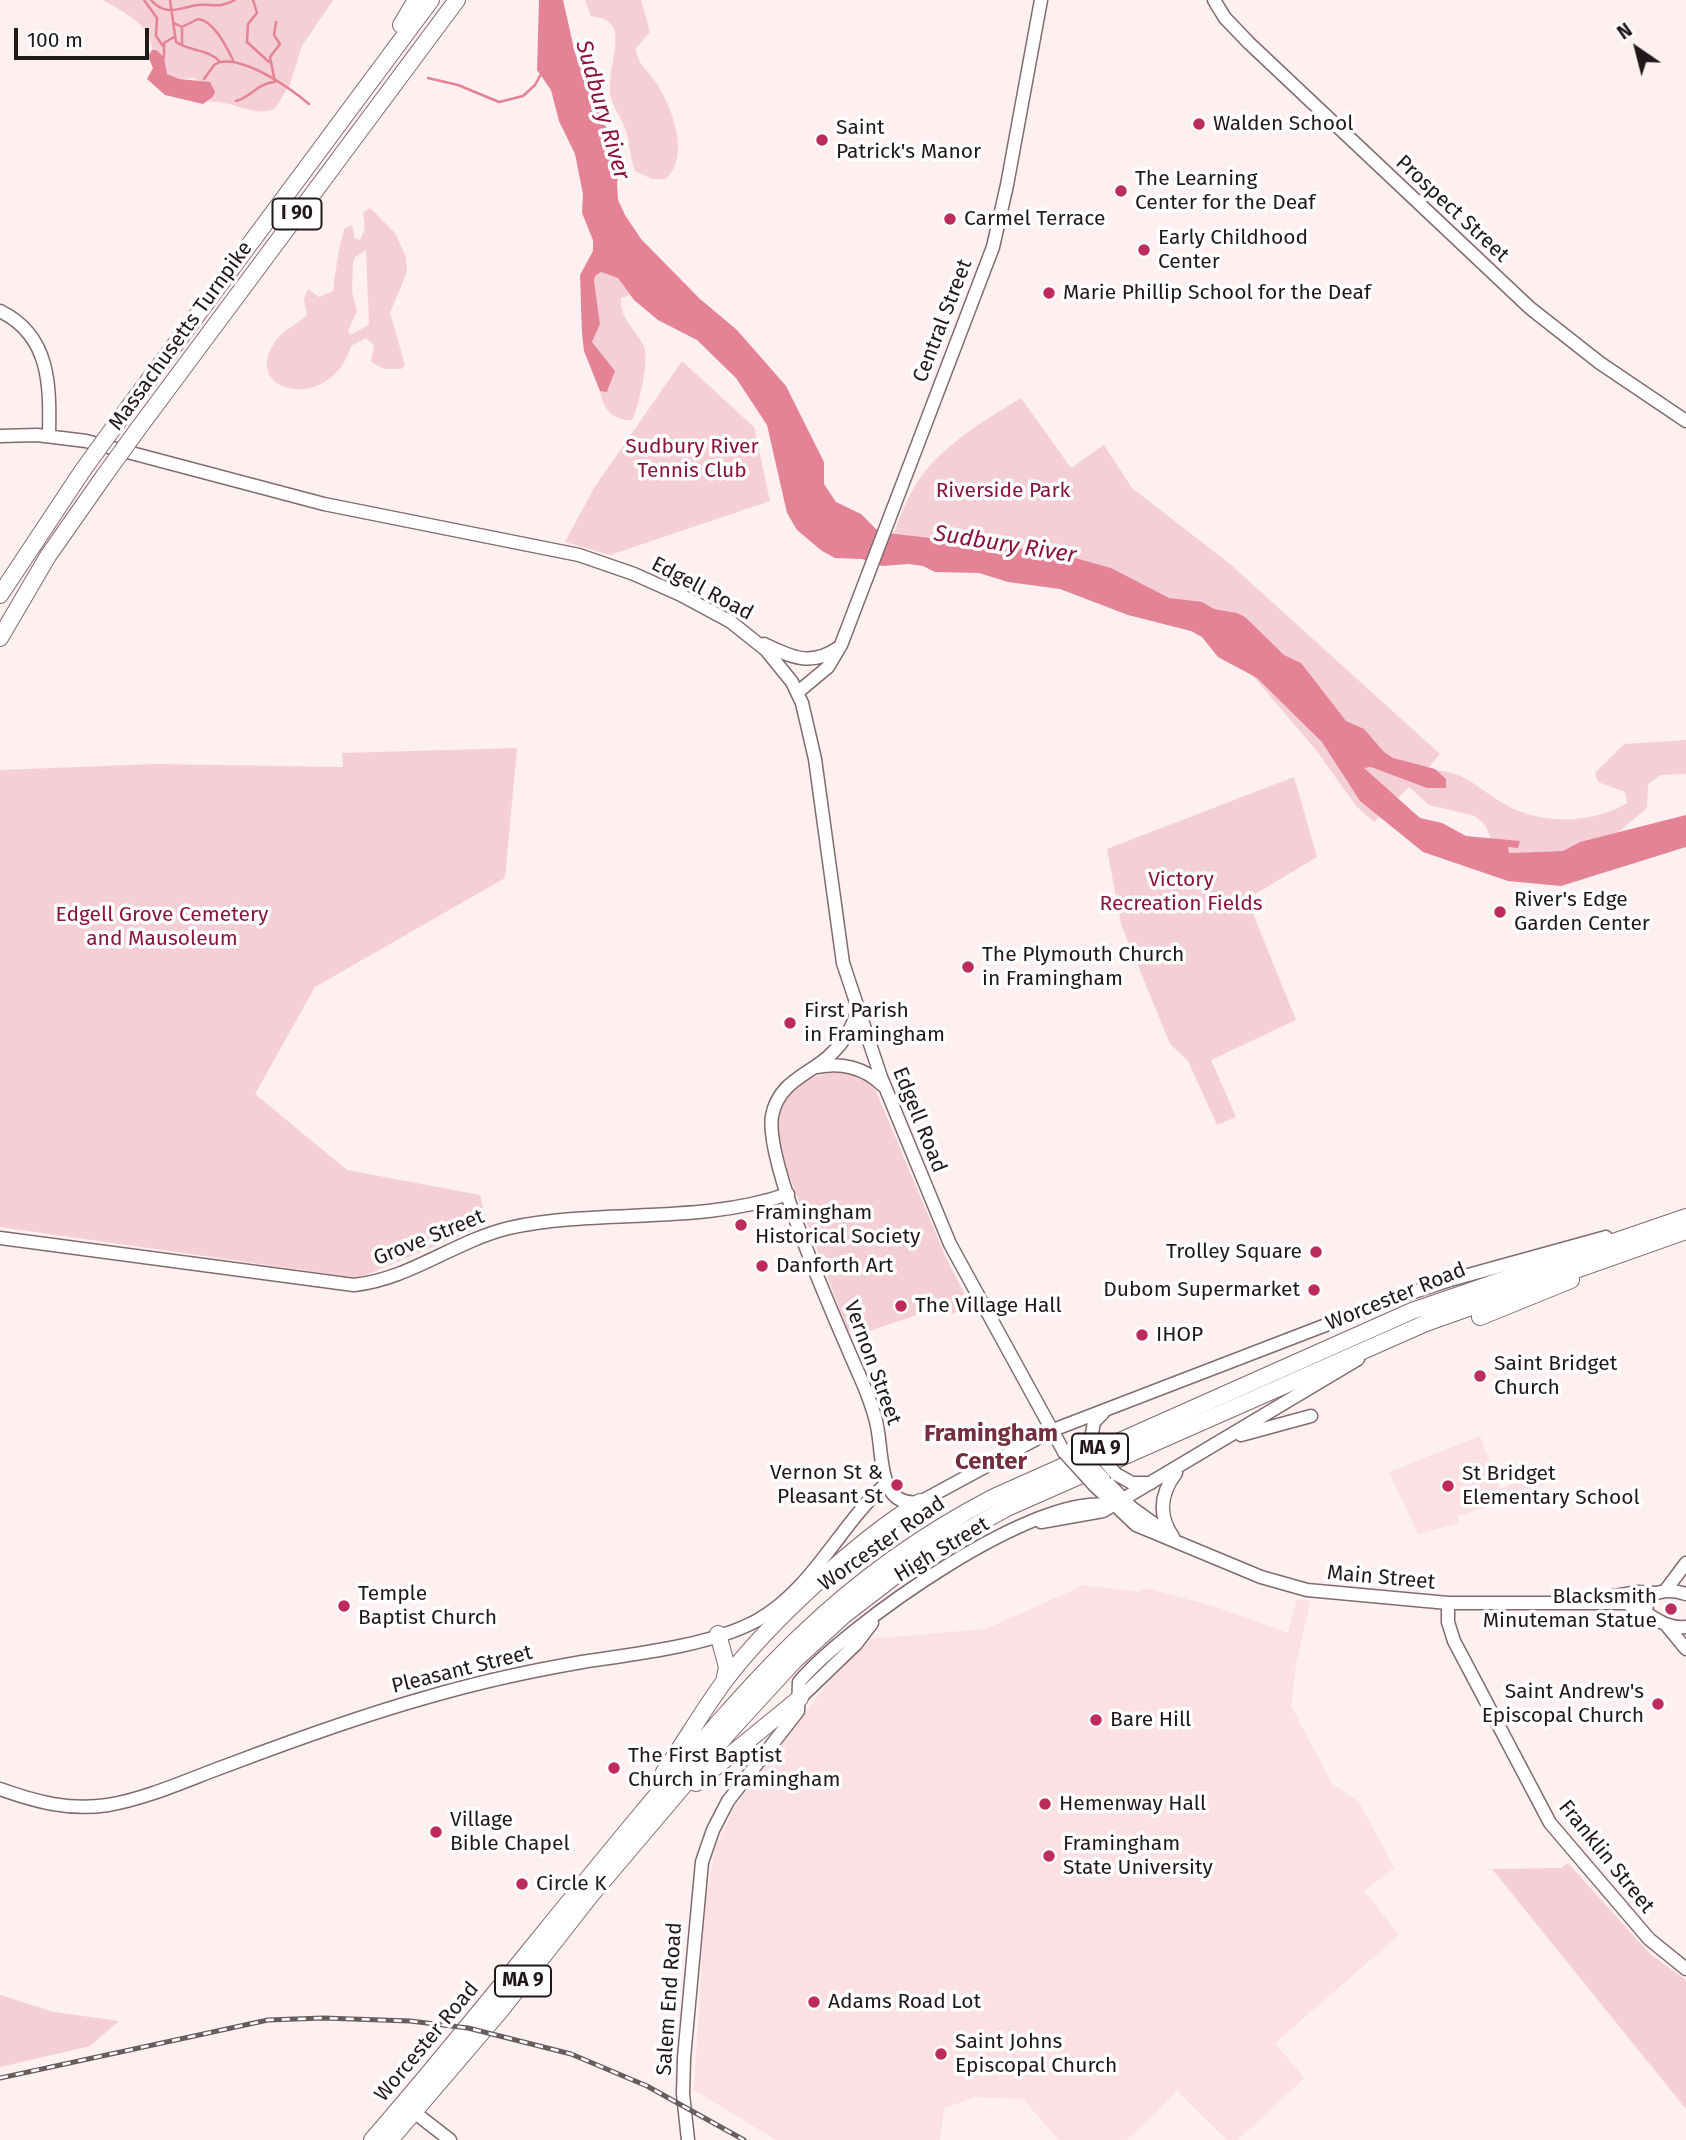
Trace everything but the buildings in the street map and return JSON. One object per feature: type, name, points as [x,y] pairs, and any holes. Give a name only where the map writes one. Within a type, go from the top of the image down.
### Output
[{"type":"highway","points":[[321,150],[416,0]]},
{"type":"highway","name":"Massachusetts Turnpike","points":[[0,595],[117,423],[431,0]]},
{"type":"highway","name":"Massachusetts Turnpike","points":[[0,638],[48,556],[104,476],[457,0]]},
{"type":"highway","name":"Worcester Road","points":[[372,2140],[468,2028],[739,1696],[806,1627],[865,1578],[946,1523],[1023,1483],[1412,1311],[1686,1217]]},
{"type":"highway","name":"Worcester Road","points":[[390,2140],[655,1820],[795,1660],[852,1609],[922,1557],[1007,1508],[1426,1323],[1686,1231]]},
{"type":"highway","points":[[1479,1317],[1548,1290],[1638,1248]]},
{"type":"highway","points":[[618,1841],[724,1682],[813,1589],[880,1530],[920,1502]]},
{"type":"highway","points":[[718,1634],[727,1667],[724,1682]]},
{"type":"highway","points":[[655,1820],[800,1698]]},
{"type":"main road","name":"Central Street","points":[[798,692],[828,667],[841,645],[993,247],[1041,0]]},
{"type":"main road","name":"Prospect Street","points":[[1214,0],[1225,18],[1243,37],[1505,286],[1574,343],[1686,421]]},
{"type":"main road","points":[[0,311],[27,330],[41,351],[49,377],[50,436]]},
{"type":"main road","name":"Edgell Road","points":[[0,436],[50,436],[86,441],[324,504],[600,561],[719,615],[754,639],[777,662],[798,692],[815,759],[840,947],[857,1013],[884,1088],[950,1244],[993,1327],[1053,1430],[1068,1449],[1104,1480],[1118,1503]]},
{"type":"main road","points":[[754,639],[803,660],[817,659],[841,645]]},
{"type":"main road","name":"Vernon Street","points":[[857,1013],[840,1045],[787,1086],[772,1117],[775,1155],[788,1194],[871,1405],[886,1484]]},
{"type":"main road","points":[[810,1069],[829,1065],[848,1067],[872,1076],[884,1088]]},
{"type":"main road","name":"Grove Street","points":[[0,1238],[354,1285],[400,1274],[507,1229],[564,1220],[716,1209],[788,1194]]},
{"type":"main road","name":"Worcester Road","points":[[886,1484],[902,1501],[920,1502],[1053,1430],[1434,1284],[1686,1217]]},
{"type":"main road","name":"Worcester Road","points":[[1118,1503],[1362,1357],[1426,1323]]},
{"type":"main road","points":[[1106,1410],[1094,1422],[1091,1438],[1104,1480],[1132,1483],[1157,1481]]},
{"type":"main road","points":[[1224,1440],[1311,1416]]},
{"type":"main road","points":[[1176,1540],[1167,1525],[1162,1505],[1165,1490],[1181,1466]]},
{"type":"main road","name":"Pleasant Street","points":[[0,1789],[62,1807],[119,1803],[327,1729],[427,1697],[532,1672],[647,1653],[749,1625],[769,1612],[805,1578],[853,1516],[886,1484]]},
{"type":"main road","name":"High Street","points":[[702,1862],[724,1808],[795,1716],[800,1706],[800,1698],[856,1644],[877,1616],[961,1558],[1031,1523],[1069,1507],[1090,1503],[1118,1503]]},
{"type":"main road","name":"Main Street","points":[[1118,1503],[1176,1540],[1253,1574],[1293,1587],[1336,1594],[1448,1603],[1625,1603],[1646,1612],[1651,1619],[1667,1626],[1686,1648]]},
{"type":"main road","points":[[1646,1612],[1648,1597],[1660,1592],[1686,1563]]},
{"type":"main road","points":[[1686,1573],[1686,1591]]},
{"type":"main road","name":"Main Street","points":[[1593,1601],[1612,1595],[1686,1591]]},
{"type":"main road","name":"Franklin Street","points":[[1448,1603],[1448,1622],[1454,1641],[1550,1823],[1649,1939],[1686,1969]]},
{"type":"main road","points":[[1667,1626],[1686,1627]]},
{"type":"main road","name":"Salem End Road","points":[[688,2140],[684,2066],[702,1862]]},
{"type":"main road","points":[[414,2112],[450,2140]]},
{"type":"shaded area","points":[[539,0],[563,0],[575,53],[621,163],[617,183],[618,200],[625,215],[641,239],[700,299],[737,330],[786,386],[824,462],[824,484],[836,502],[861,514],[879,532],[1057,553],[1111,568],[1169,598],[1202,602],[1214,609],[1245,617],[1284,655],[1301,663],[1346,721],[1364,729],[1384,752],[1393,758],[1435,769],[1446,779],[1446,788],[1427,788],[1371,767],[1364,768],[1420,818],[1442,823],[1466,836],[1520,841],[1518,848],[1508,847],[1509,853],[1563,851],[1580,842],[1686,815],[1686,847],[1561,886],[1508,881],[1423,852],[1360,801],[1322,742],[1257,678],[1218,657],[1202,637],[1191,631],[1128,615],[1060,589],[1008,582],[979,573],[935,572],[923,566],[909,564],[882,566],[862,559],[835,558],[797,530],[787,513],[767,425],[736,378],[697,340],[658,320],[634,300],[618,278],[601,272],[595,276],[594,281],[600,324],[592,342],[615,371],[607,392],[600,391],[584,351],[582,334],[580,275],[593,251],[593,240],[582,213],[583,194],[575,154],[559,121],[551,90],[537,70]]},
{"type":"shaded area","points":[[152,50],[164,57],[167,74],[179,79],[210,82],[215,92],[213,97],[203,104],[165,95],[147,79],[153,68],[148,56]]},
{"type":"shaded area","name":"St Bridget Elementary School","points":[[1480,1436],[1500,1489],[1543,1472],[1548,1483],[1504,1502],[1457,1516],[1459,1523],[1418,1534],[1389,1472]]},
{"type":"shaded area","name":"Framingham State University","points":[[1084,1585],[1139,1592],[1147,1588],[1219,1608],[1288,1633],[1297,1599],[1310,1601],[1296,1664],[1291,1706],[1332,1784],[1359,1802],[1394,1868],[1364,1891],[1399,1935],[1275,2043],[1304,2078],[1238,2140],[1227,2140],[1177,2091],[1127,2140],[1059,2140],[1023,2099],[975,2097],[944,2108],[940,2140],[776,2140],[694,2090],[705,1905],[715,1848],[735,1806],[825,1687],[868,1639],[986,1629]]},
{"type":"green space","points":[[103,0],[333,0],[302,46],[290,84],[275,109],[258,111],[208,102],[213,97],[195,78],[179,79],[166,74],[166,63],[156,50],[152,50],[151,41],[142,26]]},
{"type":"green space","points":[[585,0],[641,0],[650,32],[636,48],[637,53],[667,103],[678,144],[673,169],[666,179],[652,179],[635,171],[625,128],[611,95],[614,29],[608,21],[591,16]]},
{"type":"green space","points":[[370,208],[395,233],[406,257],[407,272],[390,313],[405,365],[401,369],[384,369],[371,362],[374,345],[366,338],[351,346],[340,368],[325,382],[308,388],[291,389],[277,383],[268,373],[268,358],[277,339],[307,315],[304,299],[308,289],[319,297],[333,291],[345,228],[352,225],[355,239],[360,240],[365,229],[363,212]],"holes":[[[366,250],[369,325],[350,335],[348,331],[357,311],[352,292],[353,262],[355,257]]]},
{"type":"green space","points":[[601,272],[618,278],[630,295],[621,298],[621,305],[629,324],[644,347],[646,362],[632,420],[625,420],[610,413],[600,391],[608,391],[615,371],[592,342],[600,324],[594,282],[595,276]]},
{"type":"green space","name":"Sudbury River Tennis Club","points":[[682,361],[754,427],[770,501],[610,555],[565,542],[594,488]]},
{"type":"green space","name":"Riverside Park","points":[[1021,398],[1071,468],[1104,445],[1132,488],[1230,564],[1440,754],[1428,768],[1460,776],[1520,812],[1551,819],[1598,815],[1627,803],[1625,792],[1598,782],[1595,773],[1624,744],[1686,740],[1686,774],[1661,775],[1648,784],[1647,808],[1616,834],[1580,842],[1563,851],[1509,853],[1494,845],[1485,825],[1475,816],[1429,805],[1409,787],[1374,822],[1356,806],[1316,750],[1247,669],[1208,636],[994,557],[884,564],[907,501],[920,478],[959,439]]},
{"type":"green space","name":"Edgell Grove Cemetery and Mausoleum","points":[[517,748],[505,878],[315,987],[255,1094],[347,1170],[480,1195],[487,1224],[359,1278],[0,1227],[0,770],[155,764],[343,767],[342,753]]},
{"type":"green space","name":"Victory Recreation Fields","points":[[1294,777],[1317,857],[1247,899],[1296,1020],[1211,1060],[1236,1117],[1217,1125],[1188,1061],[1170,1044],[1121,924],[1107,849]]},
{"type":"green space","points":[[842,1072],[862,1078],[876,1091],[947,1260],[968,1300],[967,1308],[952,1314],[940,1307],[858,1335],[848,1331],[781,1154],[778,1136],[782,1107],[798,1086],[825,1074]]},
{"type":"green space","points":[[1568,1863],[1650,1954],[1686,1980],[1686,2109],[1492,1869],[1561,1868]]},
{"type":"green space","points":[[0,1995],[54,2012],[119,2021],[90,2046],[0,2067]]},
{"type":"waterway","points":[[144,0],[157,18],[156,36],[163,46]]},
{"type":"waterway","points":[[151,0],[165,10],[198,5],[223,5],[235,0]]},
{"type":"waterway","points":[[170,0],[176,42],[211,55],[220,62],[242,64],[255,69],[279,82],[309,104]]},
{"type":"waterway","points":[[253,0],[257,13],[248,24],[247,42],[269,62]]},
{"type":"waterway","points":[[174,23],[182,27],[198,19],[209,24],[219,35],[233,60]]},
{"type":"waterway","points":[[236,101],[264,85],[275,82],[270,57],[280,44],[274,35],[276,22]]},
{"type":"waterway","points":[[182,27],[182,44]]},
{"type":"waterway","points":[[164,57],[164,43],[174,37]]},
{"type":"waterway","points":[[204,79],[214,65],[220,62]]},
{"type":"waterway","points":[[428,78],[458,85],[499,102],[523,96],[535,85],[541,74]]},
{"type":"railway","points":[[0,2078],[268,2020],[323,2018],[410,2021],[468,2028],[571,2054],[647,2086],[744,2140]]},
{"type":"place","name":"Walden School","points":[[1199,124]]},
{"type":"place","name":"Saint Patrick's Manor","points":[[822,140]]},
{"type":"place","name":"The Learning Center for the Deaf","points":[[1121,191]]},
{"type":"place","name":"Carmel Terrace","points":[[950,219]]},
{"type":"place","name":"Early Childhood Center","points":[[1144,250]]},
{"type":"place","name":"Marie Phillip School for the Deaf","points":[[1049,293]]},
{"type":"place","name":"River's Edge Garden Center","points":[[1500,912]]},
{"type":"place","name":"The Plymouth Church in Framingham","points":[[968,967]]},
{"type":"place","name":"First Parish in Framingham","points":[[790,1023]]},
{"type":"place","name":"Framingham Historical Society","points":[[741,1225]]},
{"type":"place","name":"Trolley Square","points":[[1316,1252]]},
{"type":"place","name":"Danforth Art","points":[[762,1266]]},
{"type":"place","name":"Dubom Supermarket","points":[[1314,1290]]},
{"type":"place","name":"The Village Hall","points":[[901,1306]]},
{"type":"place","name":"IHOP","points":[[1142,1335]]},
{"type":"place","name":"Saint Bridget Church","points":[[1480,1376]]},
{"type":"place","name":"Vernon St & Pleasant St","points":[[897,1485]]},
{"type":"place","name":"St Bridget Elementary School","points":[[1448,1486]]},
{"type":"place","name":"Temple Baptist Church","points":[[344,1606]]},
{"type":"place","name":"Blacksmith Minuteman Statue","points":[[1671,1609]]},
{"type":"place","name":"Saint Andrew's Episcopal Church","points":[[1658,1704]]},
{"type":"place","name":"Bare Hill","points":[[1096,1720]]},
{"type":"place","name":"The First Baptist Church in Framingham","points":[[614,1768]]},
{"type":"place","name":"Hemenway Hall","points":[[1045,1804]]},
{"type":"place","name":"Village Bible Chapel","points":[[436,1832]]},
{"type":"place","name":"Framingham State University","points":[[1049,1856]]},
{"type":"place","name":"Circle K","points":[[522,1884]]},
{"type":"place","name":"Adams Road Lot","points":[[814,2002]]},
{"type":"place","name":"Saint Johns Episcopal Church","points":[[941,2054]]},
{"type":"district","name":"Framingham Center","points":[[991,1448]]},
{"type":"water label","name":"Sudbury River","points":[[602,110]]},
{"type":"water label","name":"Sudbury River","points":[[1005,545]]}]
